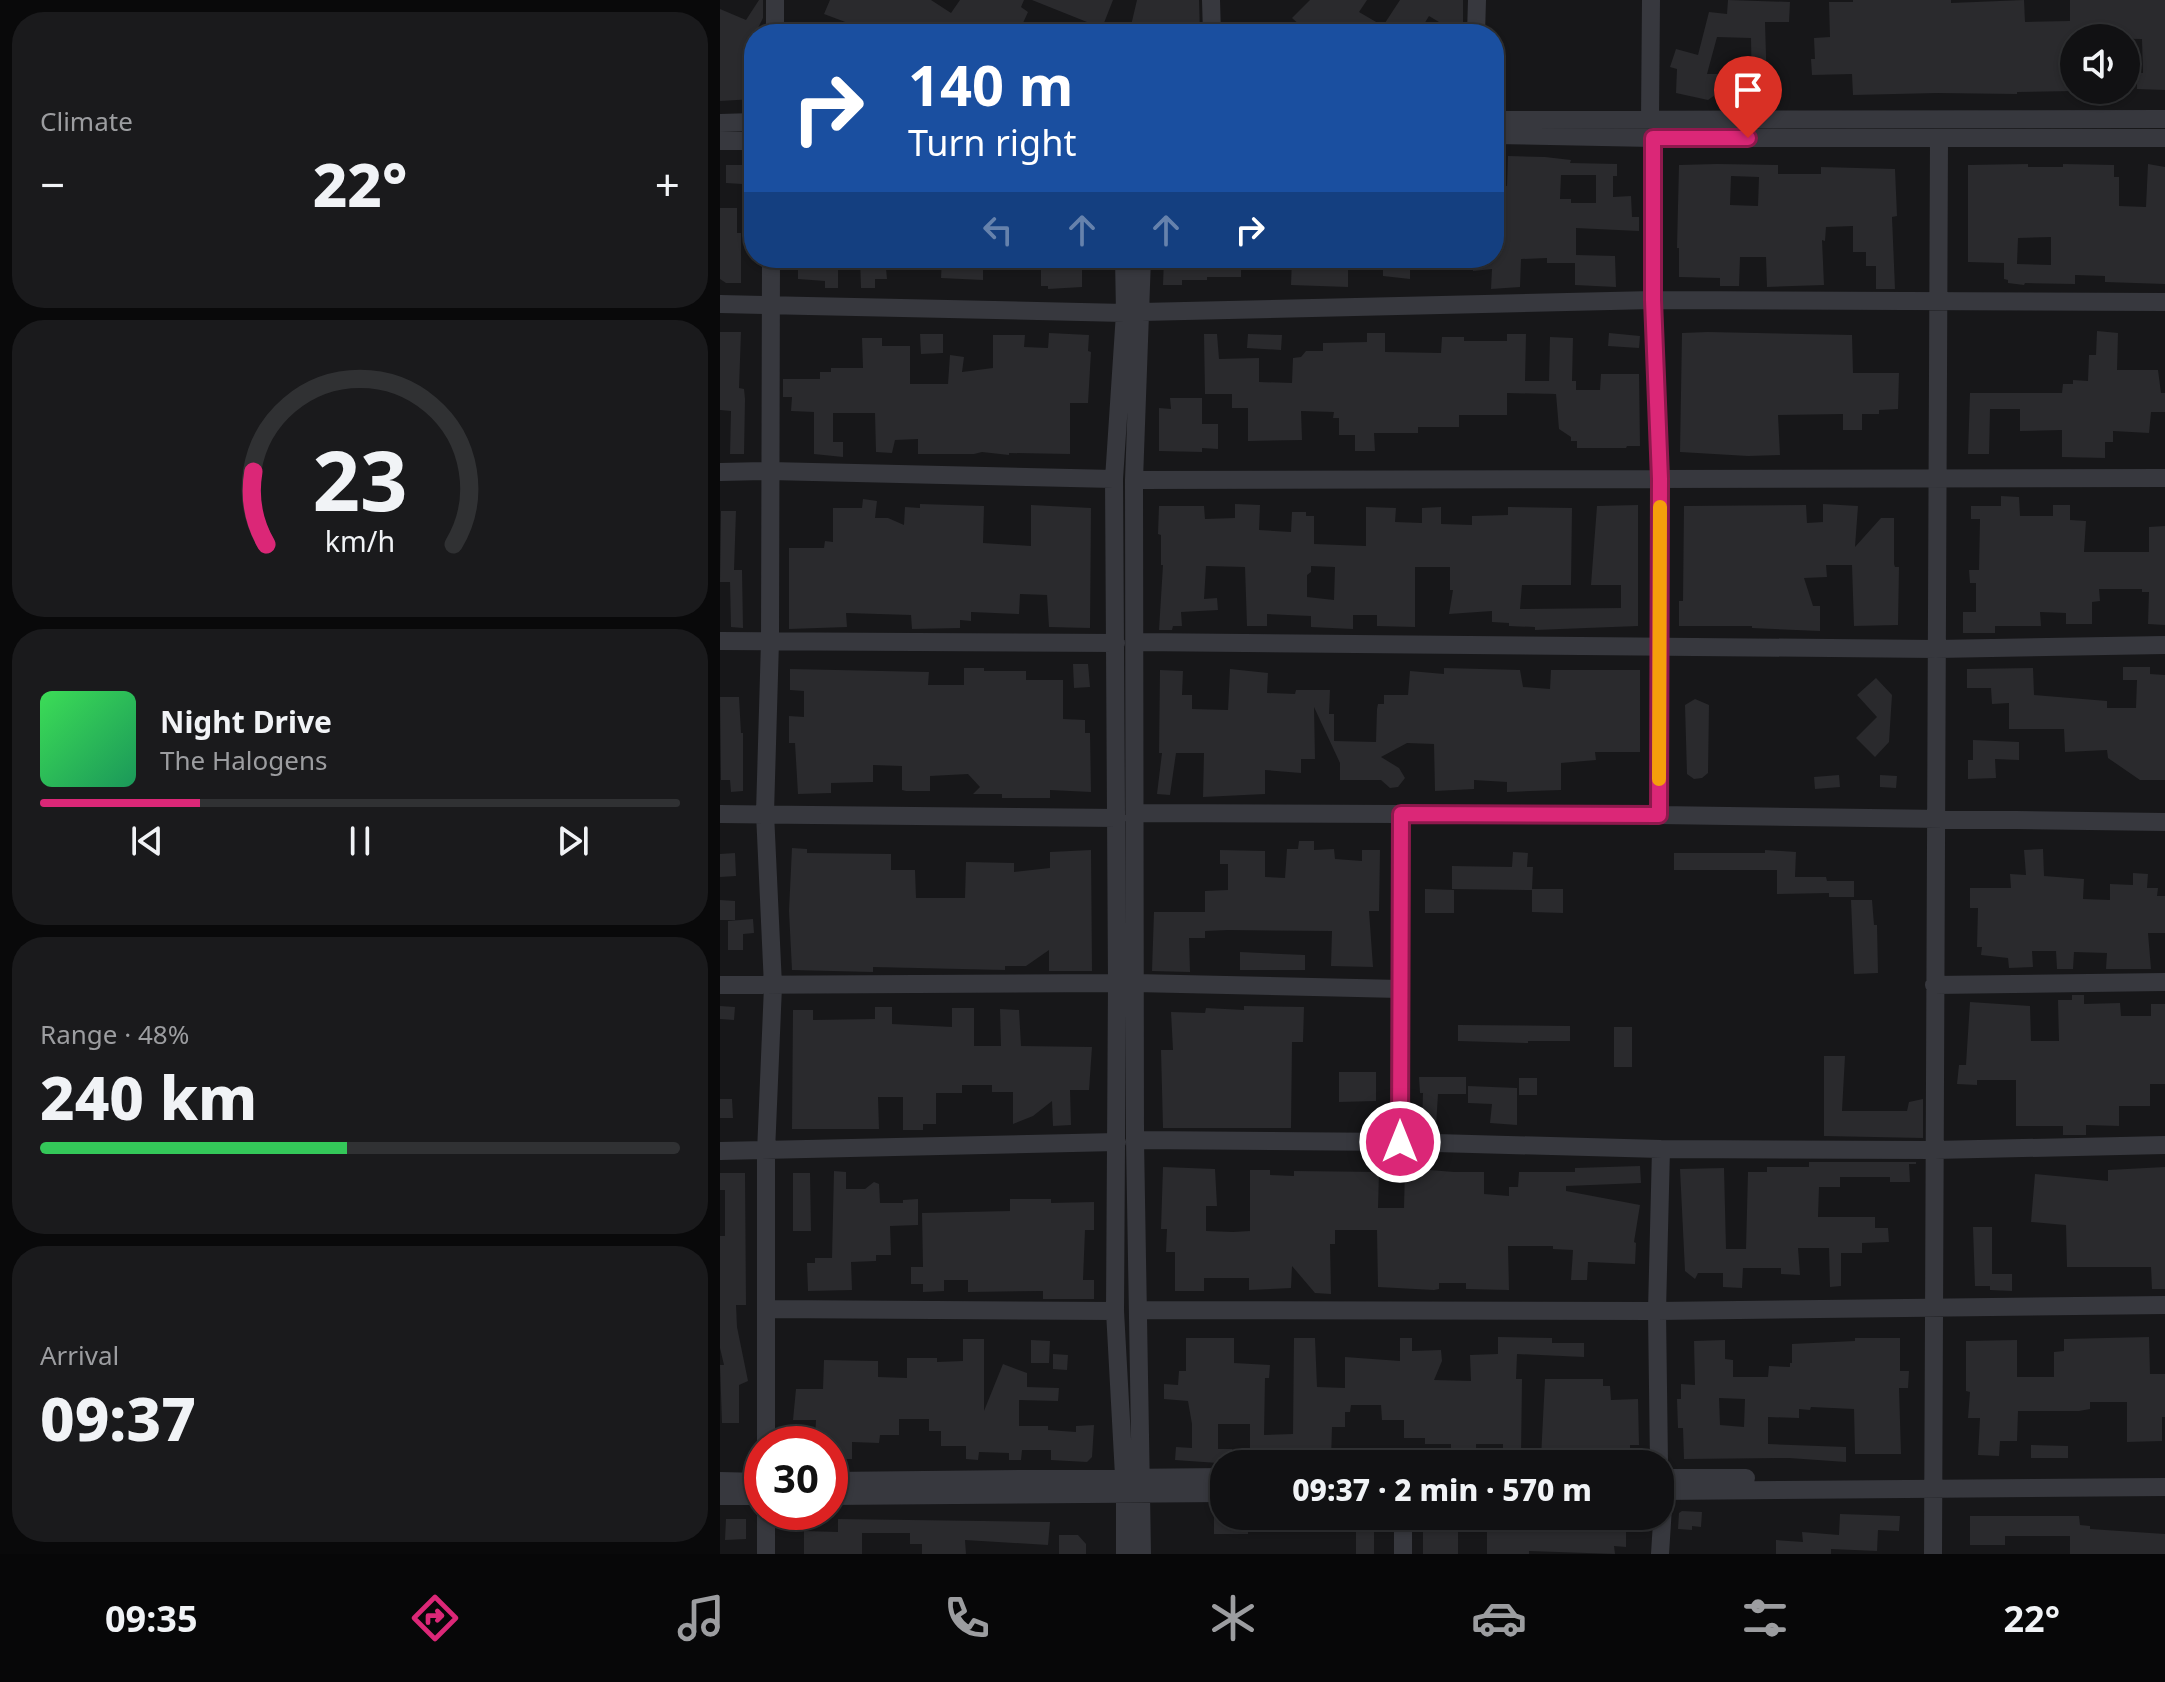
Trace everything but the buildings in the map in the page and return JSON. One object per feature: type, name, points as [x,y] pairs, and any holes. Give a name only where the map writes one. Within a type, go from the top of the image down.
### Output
[{"type":"street","points":[[775,0],[775,24]]},
{"type":"street","points":[[1211,0],[1212,24]]},
{"type":"street","points":[[1476,24],[1477,0]]},
{"type":"street","points":[[1651,0],[1653,300],[1660,479],[1659,815]]},
{"type":"street","points":[[1504,135],[2165,119]]},
{"type":"street","points":[[1504,121],[1939,139],[2165,138]]},
{"type":"street","points":[[720,123],[744,122]]},
{"type":"street","points":[[1933,1554],[1939,139]]},
{"type":"street","points":[[720,141],[744,141]]},
{"type":"street","points":[[766,1426],[766,1152],[773,986],[765,813],[770,641],[771,268]]},
{"type":"street","points":[[1126,268],[1133,312],[1136,642],[1136,813],[1126,983]]},
{"type":"street","points":[[1140,268],[1114,479],[1117,818],[1126,983],[1126,1141],[1115,1311],[1142,1554]]},
{"type":"street","points":[[720,304],[1133,312],[1653,300],[2165,302]]},
{"type":"street","points":[[720,472],[1114,479]]},
{"type":"street","points":[[1134,480],[2165,478]]},
{"type":"street","points":[[720,641],[1116,643]]},
{"type":"street","points":[[1136,642],[1936,649],[2165,645]]},
{"type":"street","points":[[1136,813],[1659,815],[2165,822]]},
{"type":"street","points":[[720,814],[1117,818]]},
{"type":"street","points":[[1400,1142],[1401,814]]},
{"type":"street","points":[[1934,985],[2165,982]]},
{"type":"street","points":[[720,985],[1126,983],[1400,989]]},
{"type":"street","points":[[1125,1554],[1133,1486],[1138,1310],[1126,1141]]},
{"type":"street","points":[[720,1151],[1126,1141],[1400,1142],[1661,1149],[1934,1150],[2165,1145]]},
{"type":"street","points":[[1659,1450],[1657,1311],[1661,1149]]},
{"type":"street","points":[[1138,1310],[1657,1311],[2165,1305]]},
{"type":"street","points":[[767,1309],[1115,1311]]},
{"type":"street","points":[[1674,1486],[2165,1476]]},
{"type":"street","points":[[848,1495],[1133,1486],[1210,1478]]},
{"type":"street","points":[[720,1481],[744,1482]]},
{"type":"street","points":[[848,1481],[1133,1486],[1210,1492]]},
{"type":"street","points":[[1934,1483],[2165,1487]]},
{"type":"street","points":[[720,1496],[744,1496]]},
{"type":"street","points":[[766,1530],[766,1554]]},
{"type":"street","points":[[1403,1530],[1403,1554]]},
{"type":"street","points":[[1660,1530],[1660,1554]]},
{"type":"slow traffic","points":[[1659,779],[1660,507]]},
{"type":"route","points":[[1400,1142],[1401,814],[1659,815],[1660,479],[1653,300],[1653,138],[1748,138]]}]
